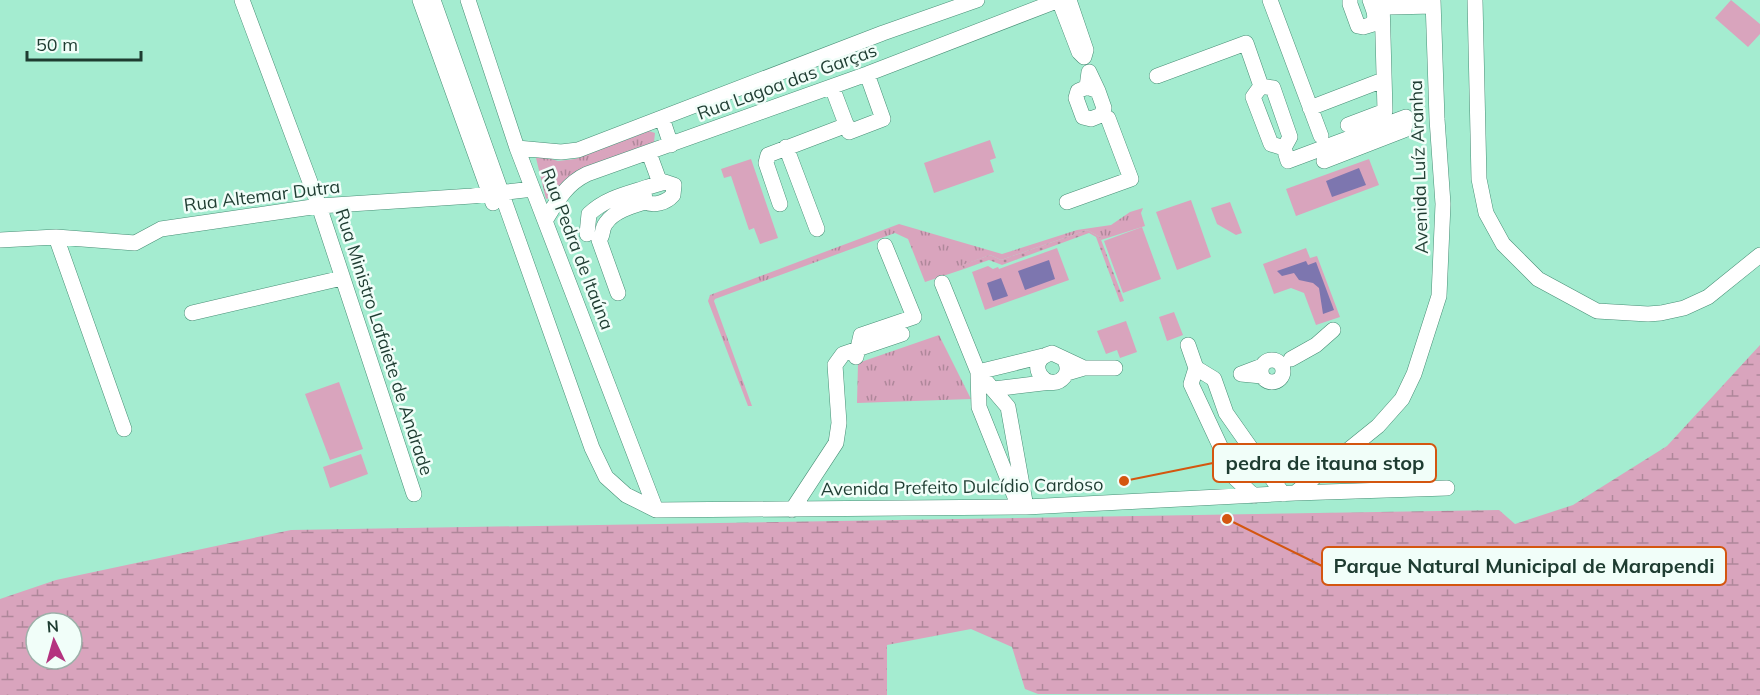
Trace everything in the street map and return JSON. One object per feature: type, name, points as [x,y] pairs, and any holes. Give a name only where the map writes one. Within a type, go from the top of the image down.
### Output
[{"type":"street","name":"Rua Ministro Lafaiete de Andrade","points":[[242,0],[319,206],[414,494]]},
{"type":"street","points":[[420,0],[496,193]]},
{"type":"street","points":[[433,0],[585,454],[609,492]]},
{"type":"street","name":"Rua Pedra de Itaúna","points":[[468,0],[533,189],[656,510]]},
{"type":"street","name":"Rua Lagoa das Garças","points":[[518,148],[570,152],[883,33],[977,0]]},
{"type":"street","points":[[1059,0],[1131,179],[1067,202]]},
{"type":"street","name":"Rua Lagoa das Garças","points":[[545,221],[565,189],[574,180],[832,87],[1059,0]]},
{"type":"street","points":[[1069,0],[1086,50],[1090,77],[1078,91],[1076,98],[1083,117],[1091,119],[1104,113]]},
{"type":"street","points":[[1270,0],[1321,136]]},
{"type":"street","points":[[1350,0],[1358,26],[1363,27],[1383,50]]},
{"type":"street","points":[[1383,0],[1391,7],[1433,3]]},
{"type":"street","points":[[1348,125],[1385,111],[1383,0]]},
{"type":"street","points":[[1475,0],[1479,179],[1486,213],[1503,244],[1538,279],[1597,311],[1648,314],[1684,308],[1708,297],[1760,255]]},
{"type":"street","name":"Avenida Luíz Aranha","points":[[1289,493],[1378,426],[1402,399],[1414,374],[1439,296],[1443,204],[1433,3]]},
{"type":"street","points":[[1363,27],[1373,24],[1373,7]]},
{"type":"street","points":[[1373,7],[1383,50]]},
{"type":"street","points":[[1157,76],[1246,43],[1262,86]]},
{"type":"street","points":[[783,202],[766,163],[768,155],[883,119],[867,74]]},
{"type":"street","points":[[1310,108],[1383,80]]},
{"type":"street","points":[[1262,86],[1253,97],[1271,144],[1284,148]]},
{"type":"street","points":[[1262,86],[1273,88],[1290,137],[1284,148],[1288,161],[1406,117],[1404,130],[1324,161]]},
{"type":"street","points":[[832,87],[848,129]]},
{"type":"street","points":[[662,118],[671,145]]},
{"type":"street","points":[[787,150],[817,229]]},
{"type":"street","points":[[645,154],[650,191]]},
{"type":"street","name":"Rua Altemar Dutra","points":[[0,240],[56,237],[135,243],[161,230],[319,206],[533,189]]},
{"type":"street","points":[[590,233],[589,214],[598,205],[609,199],[650,191]]},
{"type":"street","points":[[618,293],[598,240],[602,236],[607,220],[650,191]]},
{"type":"street","name":"Avenida Prefeito Dulcídio Cardoso","points":[[496,193],[592,448],[606,477],[626,495],[656,510],[1023,507],[1289,493],[1447,488]]},
{"type":"street","points":[[56,237],[124,429]]},
{"type":"street","points":[[856,354],[861,335],[914,316],[885,246]]},
{"type":"street","points":[[192,313],[342,278]]},
{"type":"street","points":[[942,283],[978,372],[979,407],[1023,507]]},
{"type":"street","points":[[1214,380],[1262,371],[1268,361],[1284,364],[1316,345],[1333,330]]},
{"type":"street","points":[[794,510],[836,443],[839,423],[836,365],[843,354],[856,354],[903,337]]},
{"type":"street","points":[[1188,345],[1196,368],[1191,384],[1235,478],[1254,496]]},
{"type":"street","points":[[978,372],[1052,353],[1061,356],[1066,366],[1061,380],[994,389]]},
{"type":"street","points":[[1043,356],[1038,365],[1040,374],[1042,378],[1051,382]]},
{"type":"street","points":[[1066,366],[1115,368]]},
{"type":"street","points":[[1196,368],[1214,380],[1226,413],[1289,493]]},
{"type":"street","points":[[978,372],[1008,406],[1023,507]]},
{"type":"street","points":[[1208,422],[1226,413]]},
{"type":"green space","points":[[1731,0],[1760,24],[1760,34],[1748,47],[1715,18]]},
{"type":"green space","points":[[649,131],[655,133],[654,142],[582,169],[552,197],[546,199],[536,158],[541,156],[558,161],[575,159]]},
{"type":"green space","points":[[990,140],[996,158],[990,160],[994,172],[934,193],[924,163]]},
{"type":"green space","points":[[751,159],[778,238],[760,244],[754,228],[749,230],[731,176],[724,178],[721,169]]},
{"type":"green space","points":[[1369,159],[1379,185],[1296,216],[1286,189]]},
{"type":"green space","points":[[1191,200],[1211,257],[1177,270],[1156,212]]},
{"type":"green space","points":[[1230,202],[1242,233],[1236,235],[1217,224],[1211,208]]},
{"type":"green space","points":[[1143,208],[1141,213],[1145,226],[1101,240],[1100,237],[1087,230],[1001,260],[990,255],[963,265],[964,269],[925,282],[908,239],[895,233],[715,299],[752,406],[748,406],[708,301],[710,295],[899,224],[1002,254],[1077,230],[1111,225],[1130,212]]},
{"type":"green space","points":[[1142,227],[1161,279],[1123,293],[1104,241]]},
{"type":"green space","points":[[1087,230],[1100,237],[1124,301],[1120,302],[1096,237],[1089,233],[1002,265],[989,260],[964,269],[962,265],[990,255],[1001,260]]},
{"type":"green space","points":[[1057,248],[1069,280],[985,310],[972,272],[988,266],[999,269]]},
{"type":"green space","points":[[1306,248],[1310,258],[1317,256],[1340,317],[1316,325],[1304,293],[1291,288],[1274,294],[1263,264]]},
{"type":"green space","points":[[1174,312],[1183,335],[1167,341],[1159,317]]},
{"type":"green space","points":[[1126,321],[1137,352],[1120,358],[1117,350],[1106,354],[1097,331]]},
{"type":"green space","points":[[939,335],[971,399],[857,403],[858,363]]},
{"type":"green space","points":[[1760,345],[1760,695],[1038,694],[1025,689],[1012,647],[971,629],[887,645],[887,695],[0,695],[0,599],[56,580],[291,530],[1499,510],[1515,524],[1573,505],[1667,446]]},
{"type":"green space","points":[[339,382],[363,449],[330,460],[305,394]]},
{"type":"green space","points":[[361,454],[368,474],[330,488],[323,467]]},
{"type":"shaded area","points":[[1359,168],[1366,185],[1332,197],[1326,181]]},
{"type":"shaded area","points":[[1049,260],[1055,279],[1025,290],[1018,271]]},
{"type":"shaded area","points":[[1306,261],[1308,265],[1316,262],[1334,310],[1323,314],[1319,288],[1313,283],[1299,280],[1294,273],[1282,276],[1277,271]]},
{"type":"shaded area","points":[[1001,278],[1008,296],[993,301],[987,283]]},
{"type":"place","name":"pedra de itauna stop","points":[[1124,481]]},
{"type":"place","name":"Parque Natural Municipal de Marapendi","points":[[1227,519]]}]
